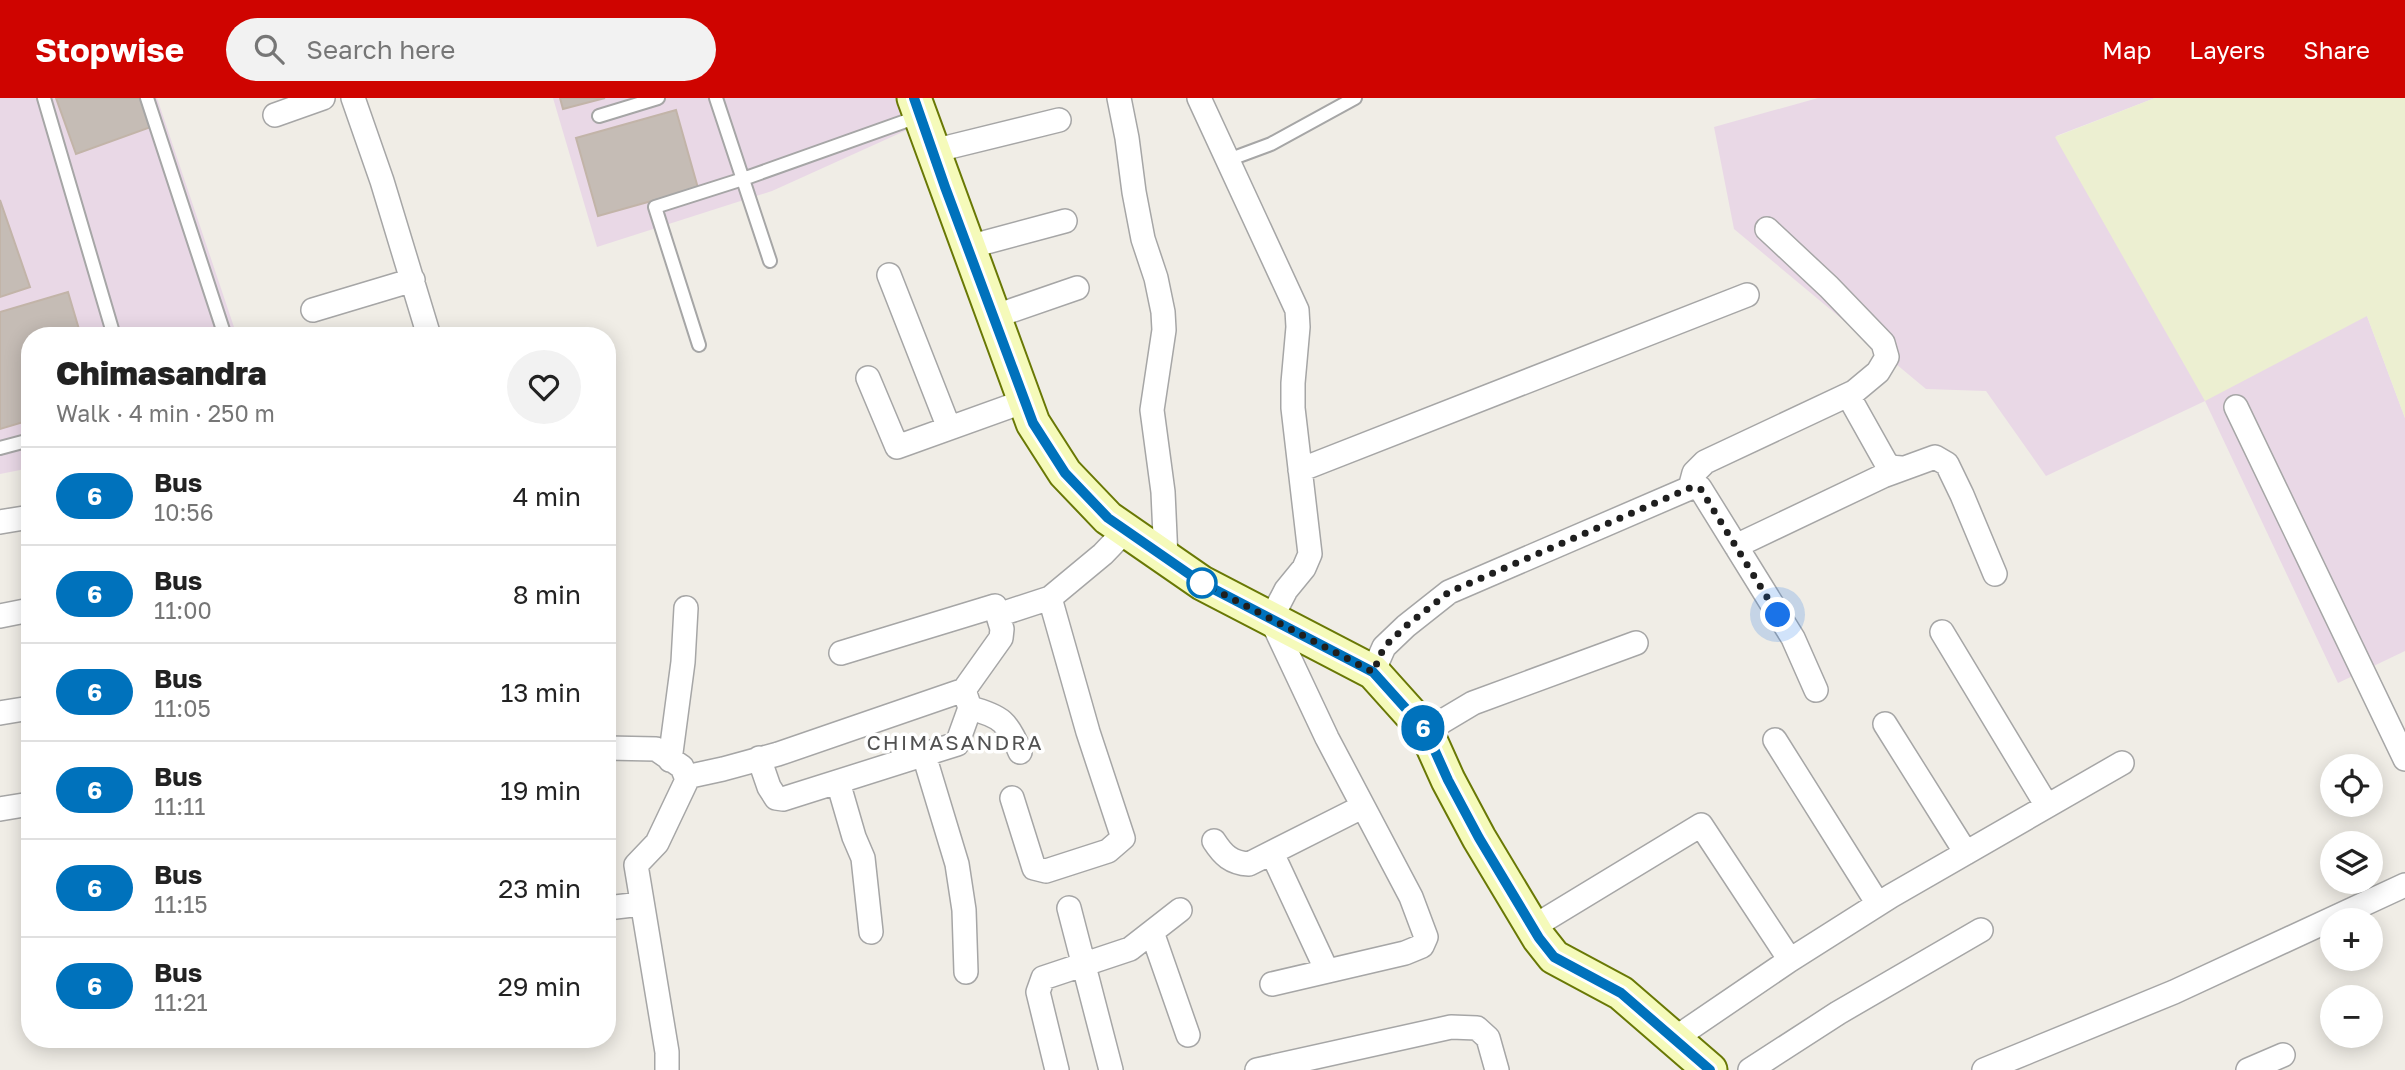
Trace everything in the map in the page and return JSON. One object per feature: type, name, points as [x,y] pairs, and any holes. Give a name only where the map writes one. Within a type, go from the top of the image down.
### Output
[{"type":"street","points":[[275,115],[323,98]]},
{"type":"street","points":[[353,98],[426,327]]},
{"type":"street","points":[[1119,98],[1143,239],[1156,278],[1163,312],[1163,341],[1152,410],[1163,492],[1166,558]]},
{"type":"street","points":[[1199,98],[1297,310],[1293,383],[1310,554],[1271,619]]},
{"type":"street","points":[[917,107],[1033,423],[1065,473],[1108,518],[1202,583],[1373,672],[1426,731],[1479,838],[1554,957],[1621,993],[1710,1070]]},
{"type":"street","points":[[933,152],[1059,120]]},
{"type":"street","points":[[968,247],[1065,221]]},
{"type":"street","points":[[1690,488],[1694,473],[1705,462],[1848,395],[1878,372],[1886,356],[1886,348],[1829,287],[1767,229]]},
{"type":"street","points":[[889,275],[949,428]]},
{"type":"street","points":[[313,310],[413,280]]},
{"type":"street","points":[[993,317],[1077,288]]},
{"type":"street","points":[[1300,470],[1747,295]]},
{"type":"street","points":[[868,377],[897,447],[1025,401]]},
{"type":"street","points":[[1848,395],[1885,461],[1890,467],[1901,468]]},
{"type":"street","points":[[2235,407],[2405,759]]},
{"type":"street","points":[[1736,546],[1901,468],[1935,457],[1947,464],[1995,574]]},
{"type":"street","points":[[1373,672],[1384,647],[1449,592],[1690,488],[1700,488],[1793,638],[1816,690]]},
{"type":"street","points":[[0,522],[21,518]]},
{"type":"street","points":[[998,615],[1051,598],[1103,554],[1126,530]]},
{"type":"street","points":[[1012,797],[1034,868],[1046,871],[1108,852],[1123,838],[1088,732],[1051,598]]},
{"type":"street","points":[[759,758],[776,799],[783,799],[957,744],[967,699],[1000,638],[1002,629],[996,606],[841,653]]},
{"type":"street","points":[[670,760],[683,662],[686,608]]},
{"type":"street","points":[[0,616],[21,612]]},
{"type":"street","points":[[1271,619],[1362,807],[1411,897],[1426,937],[1422,946],[1405,953],[1272,984]]},
{"type":"street","points":[[1942,632],[2047,806]]},
{"type":"street","points":[[1426,731],[1473,703],[1636,643]]},
{"type":"street","points":[[687,777],[967,699],[998,718],[1010,729],[1020,752]]},
{"type":"street","points":[[0,713],[21,710]]},
{"type":"street","points":[[1885,724],[1966,853]]},
{"type":"street","points":[[1775,740],[1878,904]]},
{"type":"street","points":[[616,748],[656,749],[682,768],[687,777],[657,843],[636,865],[667,1052],[667,1070]]},
{"type":"street","points":[[925,755],[957,864],[964,910],[966,972]]},
{"type":"street","points":[[1674,1039],[1878,904],[2122,763]]},
{"type":"street","points":[[838,782],[863,859],[871,932]]},
{"type":"street","points":[[0,808],[21,805]]},
{"type":"street","points":[[1214,841],[1223,855],[1238,863],[1249,864],[1362,807]]},
{"type":"street","points":[[1533,927],[1700,825],[1790,960]]},
{"type":"street","points":[[1272,853],[1326,971]]},
{"type":"street","points":[[1984,1070],[2174,992],[2405,886]]},
{"type":"street","points":[[616,907],[641,904]]},
{"type":"street","points":[[1069,908],[1111,1070]]},
{"type":"street","points":[[1056,1070],[1038,992],[1043,978],[1130,949],[1180,910]]},
{"type":"street","points":[[1750,1070],[1838,1013],[1981,930]]},
{"type":"street","points":[[1152,932],[1188,1035]]},
{"type":"street","points":[[1257,1070],[1451,1027],[1477,1028],[1488,1038],[1497,1070]]},
{"type":"street","points":[[2248,1070],[2283,1055]]},
{"type":"lane","points":[[44,98],[111,327]]},
{"type":"lane","points":[[147,98],[222,327]]},
{"type":"lane","points":[[599,116],[658,98]]},
{"type":"lane","points":[[716,98],[770,261]]},
{"type":"lane","points":[[1228,160],[1271,144],[1355,98]]},
{"type":"lane","points":[[699,345],[656,207],[743,179],[917,107]]},
{"type":"lane","points":[[0,448],[21,442]]},
{"type":"shaded area","points":[[0,98],[157,98],[234,327],[21,327],[21,470],[0,474]]},
{"type":"shaded area","points":[[553,98],[909,98],[918,125],[772,191],[597,247]]},
{"type":"shaded area","points":[[1818,98],[2155,98],[2056,136],[2367,316],[2405,418],[2405,651],[2338,683],[2205,401],[2046,476],[1986,391],[1926,389],[1734,229],[1714,127]]},
{"type":"green space","points":[[2155,98],[2405,98],[2405,418],[2367,316],[2205,401],[2055,137]]},
{"type":"building","points":[[56,98],[141,98],[151,127],[76,154]]},
{"type":"building","points":[[560,98],[605,98],[563,109]]},
{"type":"building","points":[[676,110],[698,188],[598,216],[576,138]]},
{"type":"building","points":[[0,200],[30,287],[0,297]]},
{"type":"building","points":[[68,292],[78,327],[21,327],[21,423],[0,429],[0,312]]},
{"type":"bus line","name":"6","points":[[914,98],[1033,423],[1065,473],[1108,518],[1202,583],[1373,672],[1426,731],[1479,838],[1539,938],[1554,957],[1621,993],[1710,1070]]},
{"type":"district","name":"CHIMASANDRA","points":[[955,742]]},
{"type":"route","points":[[1202,583],[1373,672],[1384,647],[1449,592],[1690,488],[1700,488],[1724,523],[1778,615]]}]
